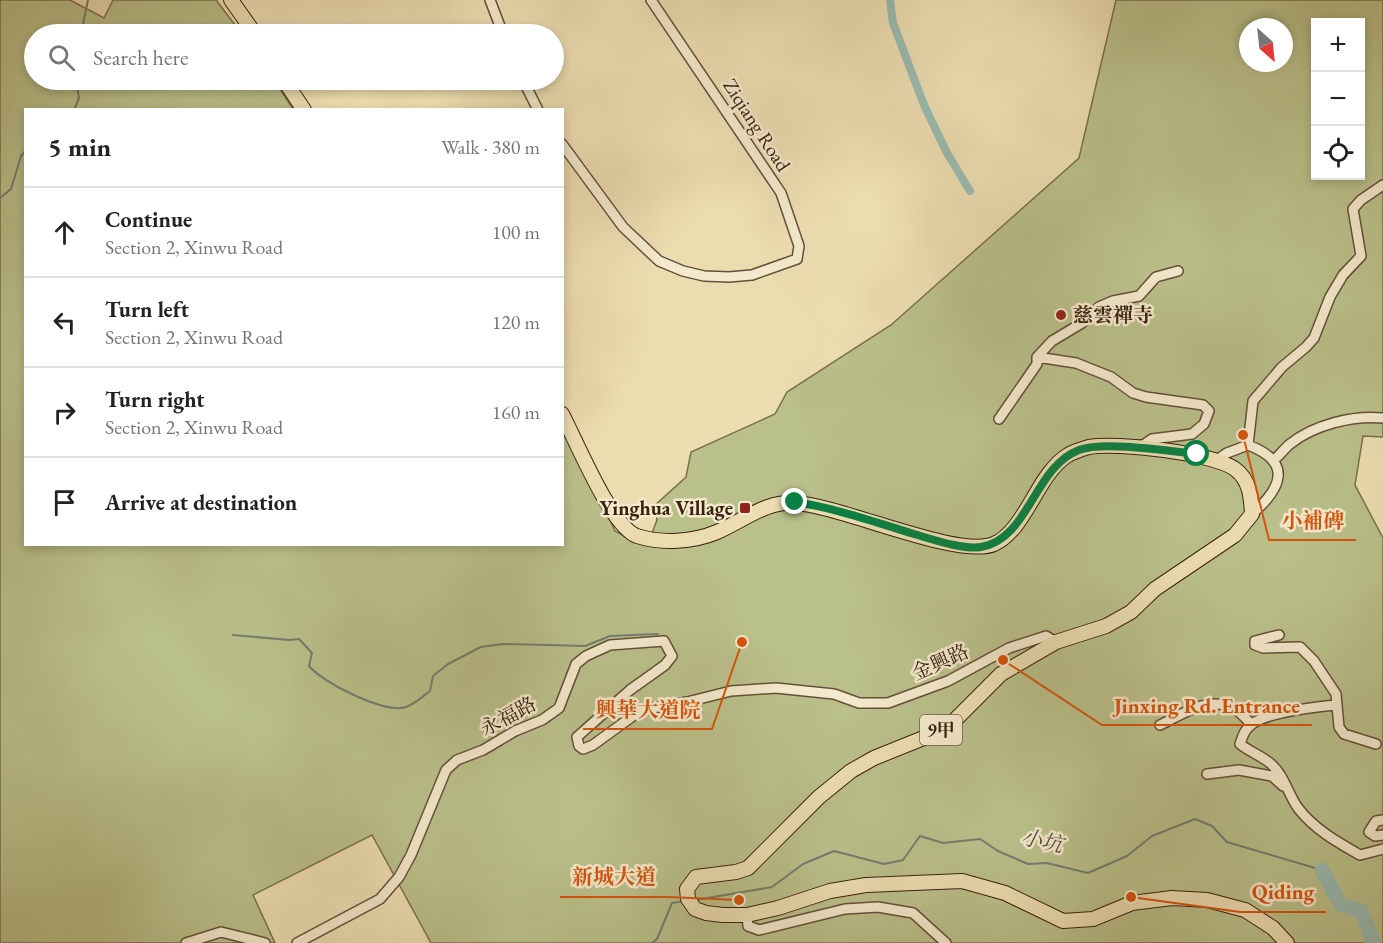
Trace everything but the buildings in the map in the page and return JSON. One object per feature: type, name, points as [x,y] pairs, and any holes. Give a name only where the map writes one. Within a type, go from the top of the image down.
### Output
[{"type":"main road","points":[[231,0],[248,24]]},
{"type":"main road","points":[[291,90],[303,108]]},
{"type":"main road","points":[[564,418],[611,511],[623,526],[636,535],[666,540],[693,539],[717,532],[778,503],[795,502],[820,506],[942,542],[978,548],[994,544],[1010,531],[1054,465],[1067,456],[1091,447],[1139,448],[1197,454],[1217,460],[1236,470],[1246,482],[1251,494],[1252,514]]},
{"type":"main road","name":"9甲","points":[[1252,514],[1235,535],[1155,589],[1131,612],[1106,626],[1056,642],[1001,674],[950,725],[874,758],[851,771],[819,796],[748,868],[736,872],[696,877],[687,889],[688,899],[695,909],[706,913],[747,915],[778,908],[830,891],[866,885],[962,881],[1005,893],[1063,921],[1093,919],[1132,903],[1172,898],[1207,900],[1245,910],[1273,928],[1287,943]]},
{"type":"street","points":[[490,0],[499,24]]},
{"type":"street","name":"Ziqiang Road","points":[[564,147],[623,226],[659,261],[683,271],[704,276],[752,275],[797,259],[799,246],[781,193],[651,0]]},
{"type":"street","points":[[528,90],[537,108]]},
{"type":"street","points":[[1248,445],[1252,401],[1282,367],[1314,338],[1330,297],[1343,275],[1361,256],[1353,209],[1361,200],[1383,185]]},
{"type":"street","points":[[1036,357],[1052,341],[1082,323],[1099,307],[1113,301],[1139,296],[1156,277],[1178,271]]},
{"type":"street","points":[[999,419],[1037,364],[1036,357]]},
{"type":"street","points":[[1036,357],[1076,363],[1111,377],[1133,393],[1203,405],[1209,411],[1204,424],[1192,434],[1152,439],[1139,448]]},
{"type":"street","points":[[1274,461],[1291,444],[1322,426],[1356,418],[1383,418]]},
{"type":"street","points":[[1217,460],[1227,453],[1248,445],[1260,450],[1274,461],[1279,471],[1279,482],[1265,503],[1252,514]]},
{"type":"street","points":[[1279,635],[1255,641],[1255,645],[1263,648],[1300,647],[1329,681],[1336,694],[1339,727],[1344,734],[1376,744]]},
{"type":"street","name":"金興路","points":[[834,694],[859,703],[888,703],[948,681],[1009,648],[1047,636],[1056,642]]},
{"type":"street","name":"永福路","points":[[297,943],[381,899],[399,877],[411,855],[446,770],[457,760],[483,750],[515,731],[542,720],[559,708],[576,664],[586,656],[610,645],[663,641],[672,656],[577,737],[579,746],[583,749],[593,745],[637,713],[652,708],[731,691],[764,688],[834,694]]},
{"type":"street","points":[[1160,725],[1200,705],[1217,703],[1234,709],[1251,724]]},
{"type":"street","points":[[1336,705],[1284,713],[1251,724],[1244,732],[1240,744],[1251,753],[1272,764],[1297,807],[1313,826],[1360,855],[1383,849]]},
{"type":"street","points":[[1207,774],[1239,770],[1272,776],[1287,789]]},
{"type":"street","points":[[1383,820],[1376,821],[1369,832],[1375,836],[1383,835]]},
{"type":"street","points":[[747,915],[748,926],[759,930],[845,909],[878,908],[913,913],[946,943]]},
{"type":"street","points":[[186,943],[221,932],[265,943]]},
{"type":"green space","points":[[0,0],[70,0],[104,18],[113,0],[216,0],[234,24],[24,24],[24,90],[281,90],[292,108],[24,108],[24,546],[564,546],[564,427],[586,466],[615,531],[633,541],[649,541],[657,520],[654,506],[686,477],[691,452],[775,414],[787,392],[891,325],[1079,158],[1116,0],[1383,0],[1383,437],[1363,436],[1355,485],[1383,538],[1383,943],[431,943],[372,835],[253,895],[275,943],[0,943]]},
{"type":"waterway","points":[[83,24],[88,0]]},
{"type":"waterway","points":[[890,0],[893,23],[924,105],[947,153],[970,191]]},
{"type":"waterway","points":[[75,108],[79,98],[78,90]]},
{"type":"waterway","points":[[0,198],[11,189],[24,152]]},
{"type":"waterway","points":[[233,635],[299,639],[312,653],[309,666],[327,681],[370,702],[396,708],[406,707],[419,700],[430,691],[433,676],[448,664],[481,647],[503,644],[585,646],[610,636],[658,634]]},
{"type":"waterway","name":"小坑","points":[[696,900],[772,887],[803,864],[834,851],[884,864],[903,860],[920,836],[943,843],[980,839],[998,851],[1028,864],[1047,863],[1088,873],[1127,856],[1152,836],[1195,819],[1212,826],[1227,842],[1322,870]]},
{"type":"waterway","name":"小坑","points":[[1322,870],[1341,905],[1361,911],[1374,943]]},
{"type":"waterway","name":"小坑","points":[[652,943],[657,939],[672,903],[684,901]]},
{"type":"place","name":"慈雲禪寺","points":[[1061,315]]},
{"type":"place","name":"小補碑","points":[[1243,435]]},
{"type":"place","name":"Yinghua Village","points":[[745,508]]},
{"type":"place","name":"興華大道院","points":[[742,642]]},
{"type":"place","name":"Jinxing Rd. Entrance","points":[[1003,660]]},
{"type":"place","name":"Qiding","points":[[1131,897]]},
{"type":"place","name":"新城大道","points":[[739,900]]},
{"type":"route","points":[[795,502],[820,506],[942,542],[978,548],[994,544],[1010,531],[1054,465],[1078,450],[1091,447],[1139,448],[1197,454]]}]
